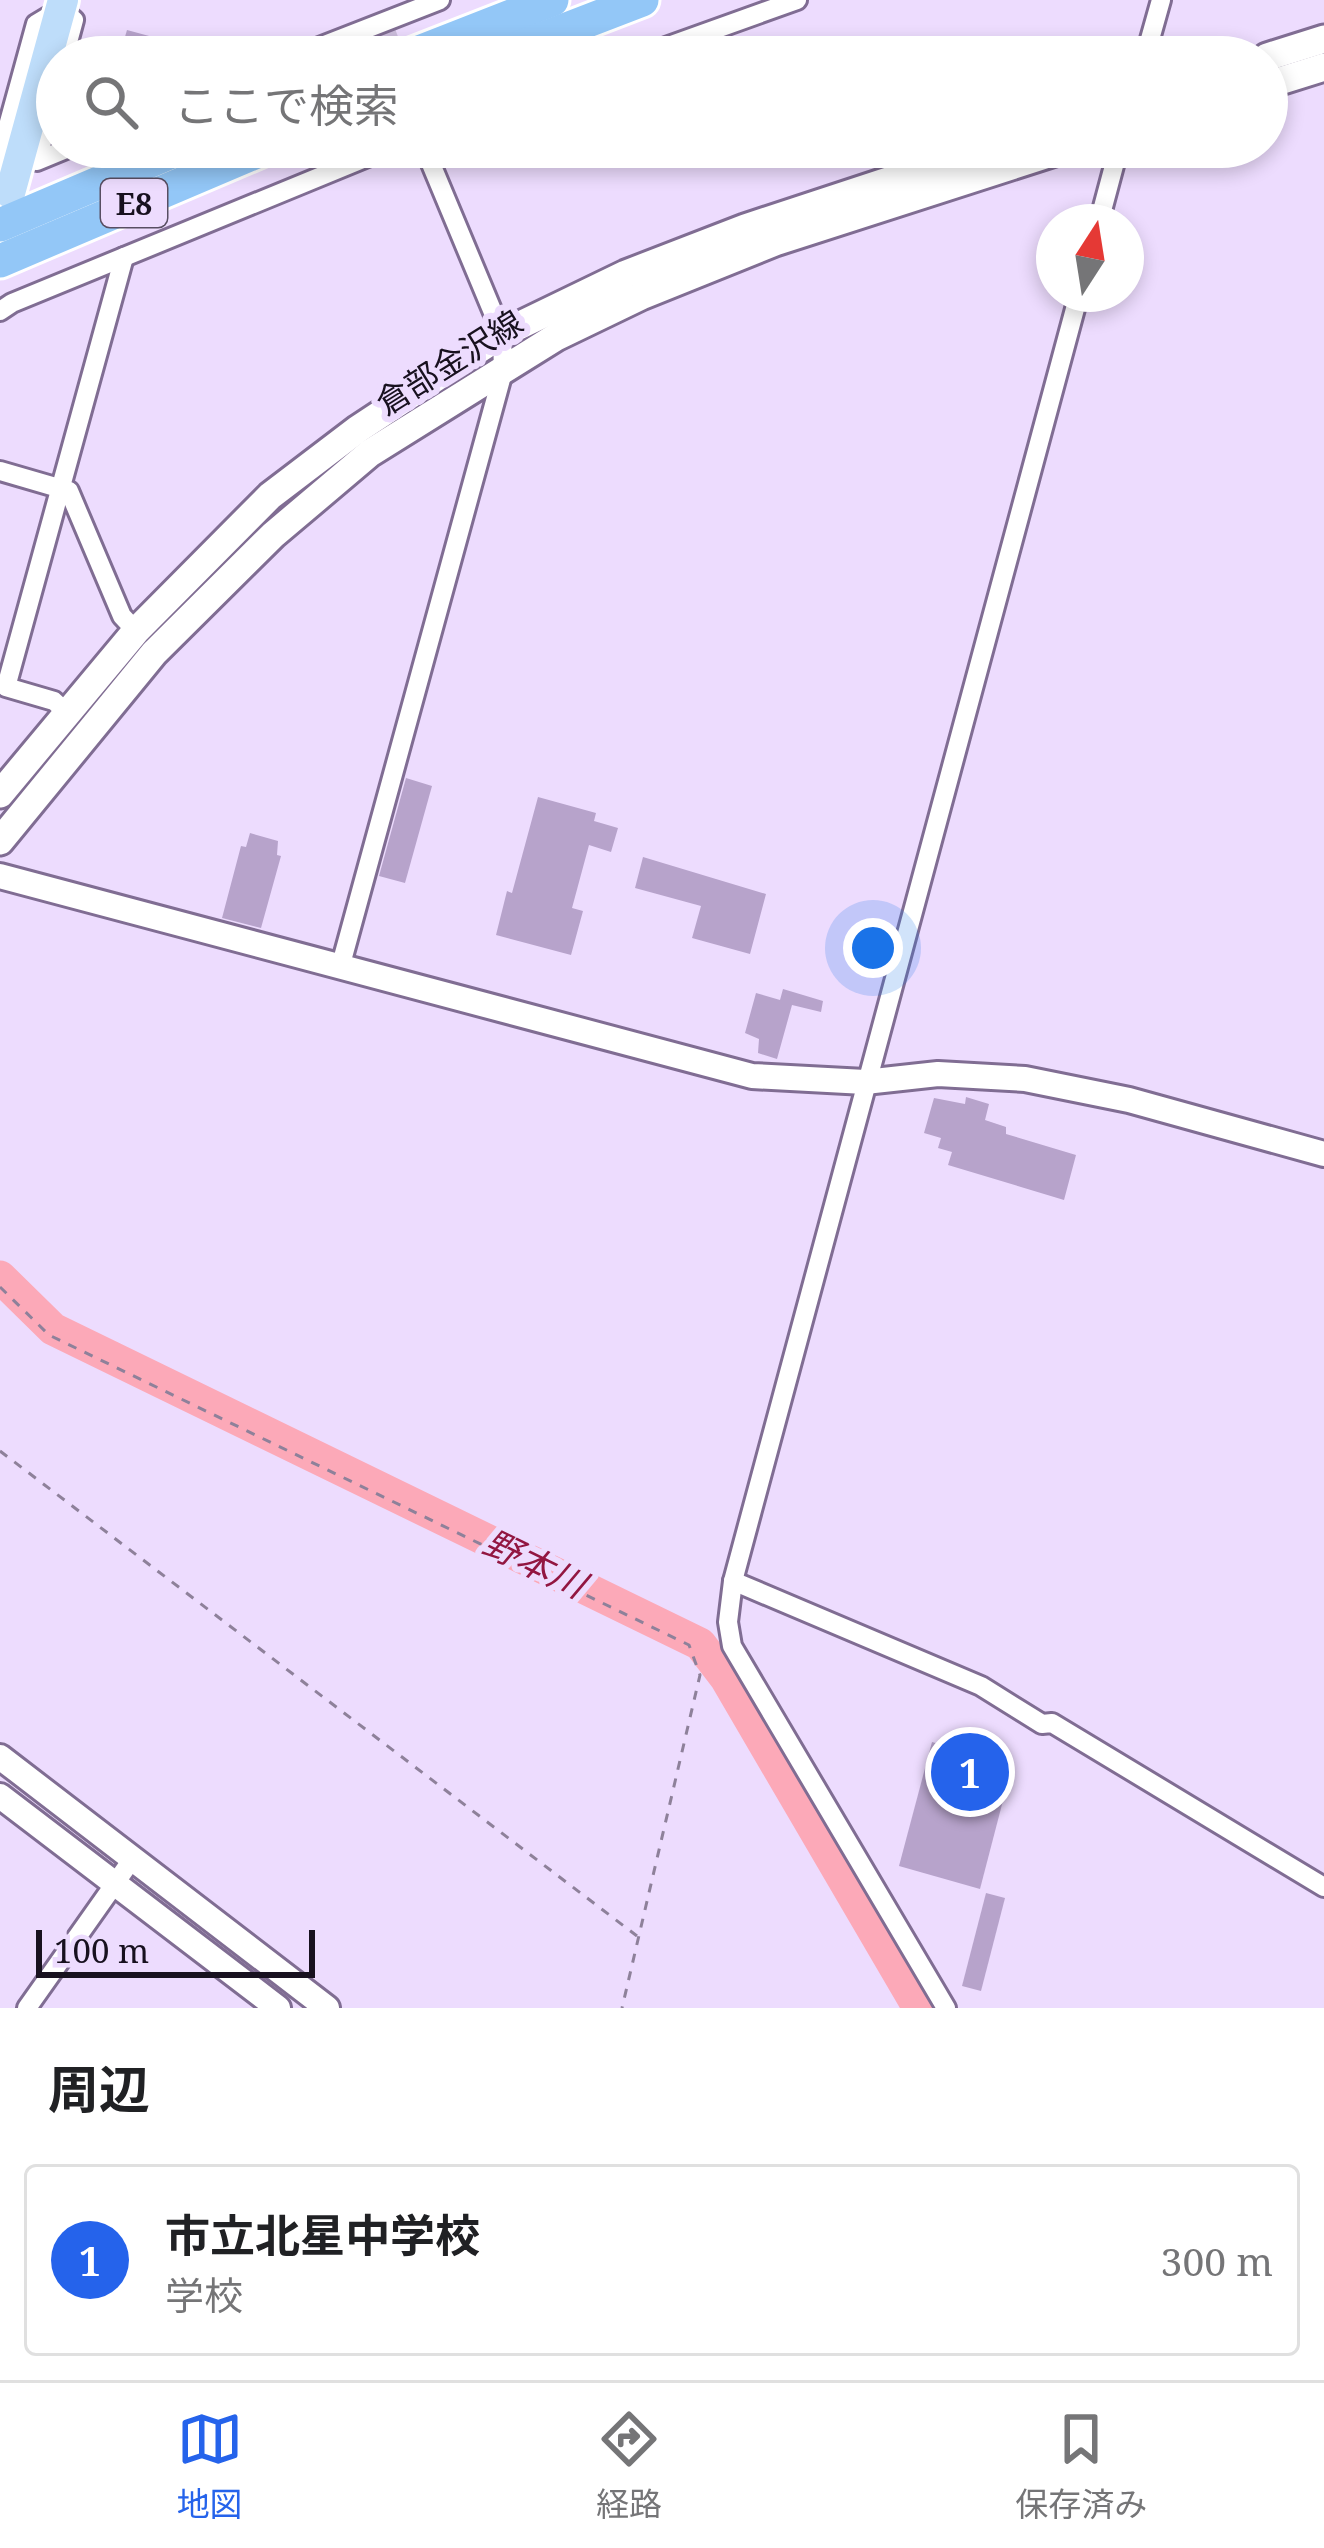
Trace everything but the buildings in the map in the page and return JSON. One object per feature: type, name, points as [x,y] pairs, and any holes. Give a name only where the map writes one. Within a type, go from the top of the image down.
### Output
[{"type":"highway","points":[[396,36],[552,0]]},
{"type":"highway","points":[[549,36],[642,0]]},
{"type":"highway","name":"E8","points":[[5,209],[123,168]]},
{"type":"highway","name":"E8","points":[[0,261],[219,168]]},
{"type":"main road","points":[[53,36],[62,4]]},
{"type":"main road","points":[[1288,50],[1324,39]]},
{"type":"main road","points":[[1288,78],[1324,67]]},
{"type":"main road","points":[[5,209],[36,98]]},
{"type":"main road","name":"倉部金沢線","points":[[0,794],[136,631],[270,496],[358,429],[502,334],[626,274],[928,168]]},
{"type":"main road","name":"倉部金沢線","points":[[0,841],[154,653],[273,536],[370,454],[556,337],[641,296],[775,242],[1005,168]]},
{"type":"street","points":[[372,0],[391,36]]},
{"type":"street","points":[[393,36],[440,0]]},
{"type":"street","points":[[697,36],[797,0]]},
{"type":"street","points":[[1151,36],[1161,0]]},
{"type":"street","points":[[0,155],[37,24],[62,4],[74,20],[70,36]]},
{"type":"street","points":[[0,311],[340,168]]},
{"type":"street","points":[[340,968],[502,372],[502,334],[433,168]]},
{"type":"street","points":[[1104,204],[1113,168]]},
{"type":"street","points":[[68,712],[54,701],[6,687],[124,256]]},
{"type":"street","points":[[946,2008],[732,1646],[728,1622],[733,1581],[1074,312]]},
{"type":"street","points":[[0,471],[70,490],[122,616],[136,631]]},
{"type":"street","points":[[0,876],[752,1076],[866,1082],[938,1074],[1025,1079],[1129,1100],[1324,1154]]},
{"type":"street","points":[[733,1581],[981,1686],[1042,1724],[1052,1723],[1324,1886]]},
{"type":"street","points":[[0,1757],[327,2008]]},
{"type":"street","points":[[0,1796],[278,2008]]},
{"type":"street","points":[[27,2008],[133,1858]]},
{"type":"path","points":[[0,1287],[49,1335],[688,1645],[700,1675],[622,2008]]},
{"type":"path","points":[[0,1451],[639,1937]]},
{"type":"waterway","name":"野本川","points":[[0,1277],[53,1329],[700,1644],[726,1678],[919,2008]]},
{"type":"place","name":"市立北星中学校","points":[[970,1772]]}]
